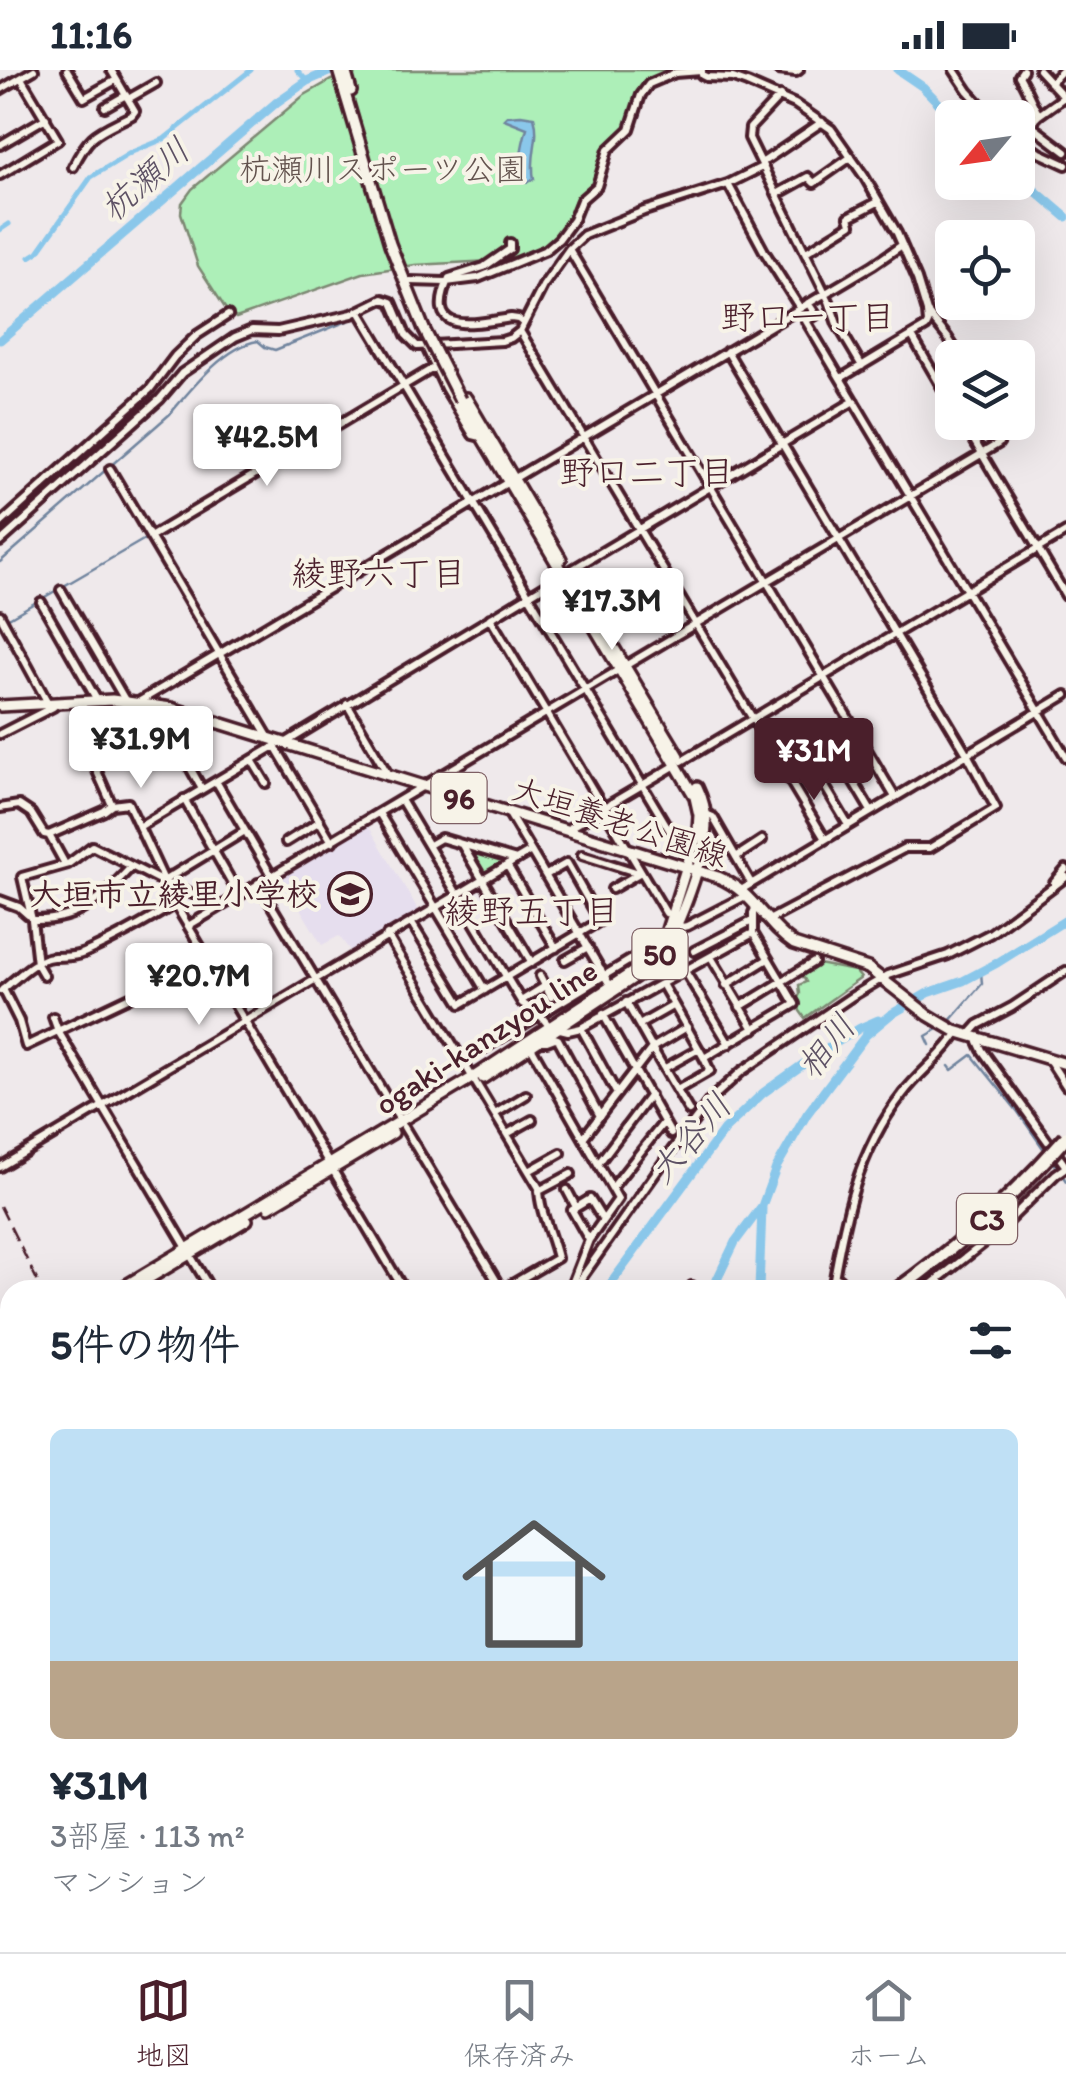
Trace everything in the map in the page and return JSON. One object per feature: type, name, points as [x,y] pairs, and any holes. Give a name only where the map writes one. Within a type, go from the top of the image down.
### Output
[{"type":"highway","name":"C3","points":[[911,1280],[1001,1207],[1066,1137]]},
{"type":"main road","name":"ogaki-kanzyou line","points":[[341,70],[426,328],[511,481],[701,796],[706,814],[706,831],[654,953],[541,1040],[474,1080]]},
{"type":"main road","name":"ogaki-kanzyou line","points":[[463,399],[480,437],[511,481]]},
{"type":"main road","name":"大垣養老公園線","points":[[0,706],[82,700],[154,705],[691,868],[732,883],[744,892],[784,938],[868,968],[928,1015],[964,1033],[1066,1064]]},
{"type":"main road","name":"ogaki-kanzyou line","points":[[145,1280],[646,970],[677,924],[698,830],[695,797],[679,762]]},
{"type":"main road","name":"ogaki-kanzyou line","points":[[136,1280],[188,1252]]},
{"type":"street","points":[[0,90],[34,70]]},
{"type":"street","points":[[67,70],[84,98],[116,80]]},
{"type":"street","points":[[73,167],[82,147],[94,134],[134,114],[111,70]]},
{"type":"street","points":[[778,70],[800,70]]},
{"type":"street","points":[[954,70],[976,100]]},
{"type":"street","points":[[1023,70],[1019,76],[1039,114]]},
{"type":"street","points":[[1039,70],[1065,98],[1039,114],[1033,127],[1066,152]]},
{"type":"street","points":[[1050,82],[1063,70]]},
{"type":"street","points":[[407,278],[446,282],[478,278],[546,250],[572,220],[580,200],[597,186],[608,150],[630,130],[641,95],[649,84],[675,72],[701,71],[706,78],[733,78],[796,104],[840,138],[918,279],[927,326],[841,378]]},
{"type":"street","points":[[0,175],[58,140],[21,78]]},
{"type":"street","points":[[105,107],[156,82]]},
{"type":"street","points":[[780,96],[748,130],[837,324],[862,366]]},
{"type":"street","points":[[0,145],[46,118]]},
{"type":"street","points":[[0,542],[162,397],[182,373],[235,337],[252,330],[278,332],[360,311],[383,299],[392,302],[411,342],[417,346],[511,338],[522,327],[542,286],[584,235],[728,184],[764,164],[822,122]]},
{"type":"street","points":[[1035,150],[1066,165]]},
{"type":"street","points":[[778,194],[808,177],[814,183],[851,157]]},
{"type":"street","points":[[728,184],[764,252],[800,308]]},
{"type":"street","points":[[806,252],[852,224],[849,217],[878,202]]},
{"type":"street","points":[[510,243],[510,250],[484,267],[448,278],[442,309],[453,322],[462,325],[518,319],[825,839]]},
{"type":"street","points":[[88,732],[902,245]]},
{"type":"street","points":[[569,250],[895,797]]},
{"type":"street","points":[[808,303],[816,316],[806,321],[1066,757]]},
{"type":"street","points":[[360,311],[680,848]]},
{"type":"street","points":[[927,312],[949,340]]},
{"type":"street","points":[[0,524],[150,389],[197,335],[228,316]]},
{"type":"street","points":[[912,336],[935,376]]},
{"type":"street","points":[[425,346],[473,435],[480,437]]},
{"type":"street","points":[[727,351],[996,805],[992,812],[930,848],[905,848],[769,920]]},
{"type":"street","points":[[150,537],[435,366]]},
{"type":"street","points":[[138,827],[854,401]]},
{"type":"street","points":[[974,440],[1066,596]]},
{"type":"street","points":[[188,926],[1000,440]]},
{"type":"street","points":[[110,469],[276,742],[332,842]]},
{"type":"street","points":[[566,830],[1066,532]]},
{"type":"street","points":[[61,590],[125,702]]},
{"type":"street","points":[[40,602],[97,700]]},
{"type":"street","points":[[0,615],[53,702],[53,707],[0,734]]},
{"type":"street","points":[[490,618],[666,913]]},
{"type":"street","points":[[677,924],[687,926],[744,892],[751,883],[1066,695]]},
{"type":"street","points":[[82,700],[92,760],[112,805]]},
{"type":"street","points":[[347,704],[387,776]]},
{"type":"street","points":[[154,705],[202,789]]},
{"type":"street","points":[[787,777],[858,734]]},
{"type":"street","points":[[834,748],[872,811]]},
{"type":"street","points":[[252,760],[266,783]]},
{"type":"street","points":[[810,763],[848,825]]},
{"type":"street","points":[[216,781],[271,876]]},
{"type":"street","points":[[406,782],[405,798],[429,845],[522,1002],[555,1029],[568,1032],[581,1028],[753,933]]},
{"type":"street","points":[[184,799],[239,894]]},
{"type":"street","points":[[0,808],[19,805],[49,835],[112,805],[128,803],[175,904],[398,1280]]},
{"type":"street","points":[[380,813],[486,990]]},
{"type":"street","points":[[509,813],[611,986]]},
{"type":"street","points":[[706,814],[714,818],[751,883]]},
{"type":"street","points":[[286,842],[320,822]]},
{"type":"street","points":[[164,881],[245,832]]},
{"type":"street","points":[[49,835],[64,864]]},
{"type":"street","points":[[429,845],[441,838],[512,863],[556,948]]},
{"type":"street","points":[[736,857],[762,840]]},
{"type":"street","points":[[462,844],[532,962]]},
{"type":"street","points":[[44,976],[37,964],[22,877],[68,864],[92,846],[221,906]]},
{"type":"street","points":[[0,1168],[531,851]]},
{"type":"street","points":[[582,855],[640,872]]},
{"type":"street","points":[[411,922],[461,1004],[600,922],[567,863],[546,875]]},
{"type":"street","points":[[0,900],[19,907],[30,918],[67,916],[87,908],[131,867]]},
{"type":"street","points":[[1053,888],[1066,869]]},
{"type":"street","points":[[612,890],[640,872]]},
{"type":"street","points":[[581,1280],[712,1098],[742,1070],[884,979],[974,942],[1017,916],[1066,877]]},
{"type":"street","points":[[258,882],[496,1280]]},
{"type":"street","points":[[175,904],[80,955],[50,957],[2,990],[19,1021],[26,1046],[208,960]]},
{"type":"street","points":[[704,1058],[795,1004],[753,933],[757,905]]},
{"type":"street","points":[[694,951],[753,921]]},
{"type":"street","points":[[387,935],[539,1191],[557,1258],[519,1280]]},
{"type":"street","points":[[677,937],[684,971],[729,1044]]},
{"type":"street","points":[[565,960],[588,947]]},
{"type":"street","points":[[566,990],[646,951],[654,953]]},
{"type":"street","points":[[711,958],[754,1030]]},
{"type":"street","points":[[726,984],[768,958]]},
{"type":"street","points":[[740,1007],[814,962]]},
{"type":"street","points":[[839,1280],[835,1277],[854,1186],[868,1148],[899,1098],[964,1033],[1066,971]]},
{"type":"street","points":[[462,1061],[603,972]]},
{"type":"street","points":[[540,976],[552,997]]},
{"type":"street","points":[[662,984],[710,1071],[677,1090]]},
{"type":"street","points":[[522,1002],[546,986]]},
{"type":"street","points":[[626,1002],[690,1111]]},
{"type":"street","points":[[639,1025],[674,1005]]},
{"type":"street","points":[[603,1014],[671,1134]]},
{"type":"street","points":[[53,1017],[58,1032],[205,1280]]},
{"type":"street","points":[[581,1028],[617,1094]]},
{"type":"street","points":[[583,1138],[652,1048],[687,1028]]},
{"type":"street","points":[[939,1280],[993,1236],[1062,1168],[982,1050],[964,1033]]},
{"type":"street","points":[[541,1040],[558,1040],[600,1116]]},
{"type":"street","points":[[531,1047],[618,1199],[589,1240],[573,1280]]},
{"type":"street","points":[[665,1068],[699,1049]]},
{"type":"street","points":[[1048,1058],[1066,1086]]},
{"type":"street","points":[[494,1114],[526,1095]]},
{"type":"street","points":[[598,1164],[650,1095]]},
{"type":"street","points":[[507,1134],[532,1120]]},
{"type":"street","points":[[612,1188],[664,1122]]},
{"type":"street","points":[[529,1171],[561,1153]]},
{"type":"street","points":[[539,1191],[571,1174]]},
{"type":"street","points":[[567,1190],[576,1207]]},
{"type":"street","points":[[589,1240],[572,1210],[590,1200],[603,1220]]},
{"type":"shaded area","name":"大垣市立綾里小学校","points":[[368,825],[420,913],[351,952],[339,936],[322,945],[280,875]]},
{"type":"green space","name":"杭瀬川スポーツ公園","points":[[367,70],[673,70],[643,85],[635,99],[632,117],[621,136],[606,149],[589,189],[575,200],[568,220],[546,244],[510,260],[415,265],[363,273],[236,318],[198,266],[181,213],[182,203],[192,189],[303,96],[331,80]]},
{"type":"green space","points":[[468,848],[508,861],[485,876]]},
{"type":"green space","points":[[818,964],[855,971],[861,978],[805,1018],[797,999],[799,985],[806,982],[801,973]]},
{"type":"water","points":[[534,117],[536,125],[534,179],[527,182],[521,159],[527,128],[504,119]]},
{"type":"waterway","points":[[30,257],[38,252],[91,177],[132,152],[164,139],[251,70]]},
{"type":"waterway","points":[[297,70],[307,81]]},
{"type":"waterway","name":"杭瀬川","points":[[0,340],[277,102],[307,81],[333,70]]},
{"type":"waterway","name":"杭瀬川","points":[[898,70],[936,100]]},
{"type":"waterway","name":"杭瀬川","points":[[1035,191],[1066,217]]},
{"type":"waterway","points":[[0,230],[9,224]]},
{"type":"waterway","points":[[0,562],[170,414],[233,351],[258,341],[275,350],[360,316]]},
{"type":"waterway","points":[[0,623],[150,536]]},
{"type":"waterway","name":"相川","points":[[717,1280],[735,1242],[762,1206],[776,1168],[807,1114],[866,1035],[890,1015],[928,993],[963,981],[1066,920]]},
{"type":"waterway","points":[[948,1023],[982,984],[981,972]]},
{"type":"waterway","name":"大谷川","points":[[613,1280],[724,1130],[763,1093],[812,1058],[878,1020]]},
{"type":"waterway","points":[[930,1045],[926,1036],[942,1027]]},
{"type":"waterway","points":[[949,1066],[952,1070],[972,1055],[1045,1151]]},
{"type":"waterway","points":[[1053,1161],[1066,1181]]},
{"type":"waterway","points":[[759,1280],[762,1208]]},
{"type":"railway","points":[[0,1206],[37,1280]]},
{"type":"place","name":"大垣市立綾里小学校","points":[[350,894]]},
{"type":"district","name":"野口一丁目","points":[[808,317]]},
{"type":"district","name":"野口二丁目","points":[[647,472]]},
{"type":"district","name":"綾野六丁目","points":[[379,573]]},
{"type":"district","name":"綾野五丁目","points":[[532,911]]}]
